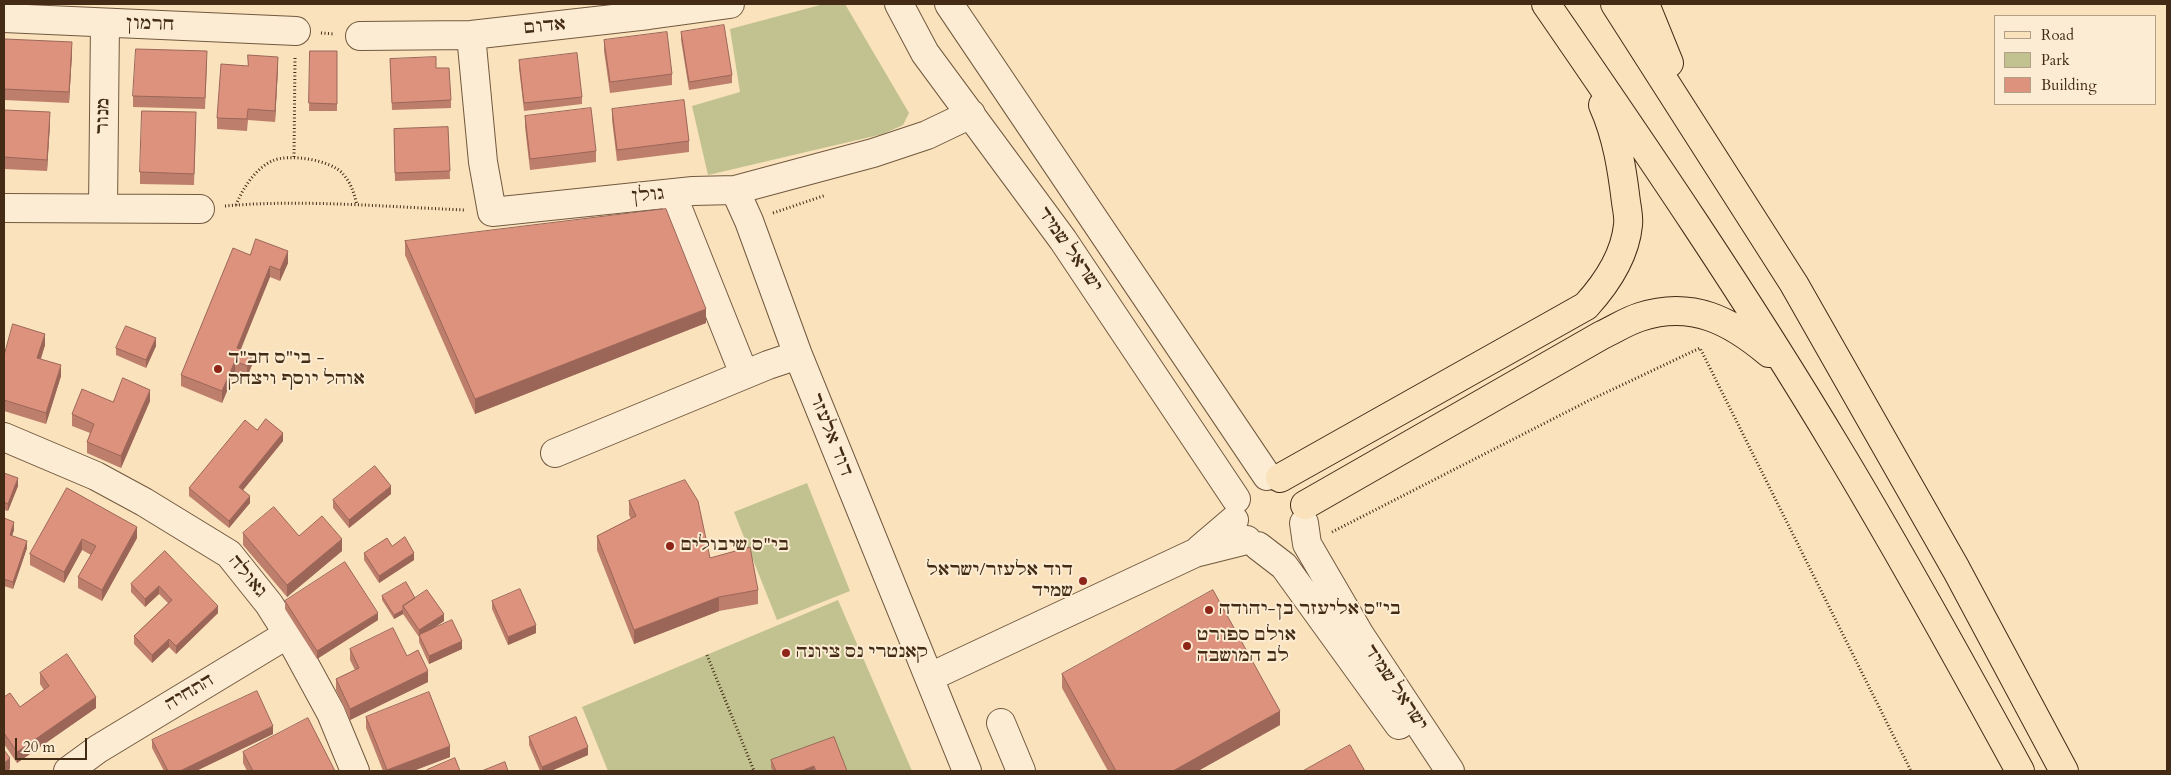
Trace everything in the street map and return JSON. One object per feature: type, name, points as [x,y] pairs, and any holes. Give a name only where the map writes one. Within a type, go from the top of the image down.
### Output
[{"type":"main road","points":[[1546,4],[1690,216],[1790,371],[1918,588],[2020,771]]},
{"type":"main road","points":[[1615,4],[1794,284],[1956,569],[2064,771]]},
{"type":"main road","points":[[1645,4],[1702,138]]},
{"type":"main road","points":[[1273,477],[1586,306],[1604,286],[1618,258],[1628,225],[1624,184],[1619,152],[1611,122],[1599,94],[1571,41]]},
{"type":"main road","points":[[1305,524],[1602,335],[1640,317],[1662,312],[1686,311],[1714,318],[1739,329],[1790,371]]},
{"type":"street","name":"אדום","points":[[360,36],[471,35],[730,4]]},
{"type":"street","name":"ישראל שמיד","points":[[899,4],[926,53],[1063,240],[1244,526],[1284,566],[1387,710],[1437,771]]},
{"type":"street","name":"ישראל שמיד","points":[[949,4],[1273,477]]},
{"type":"street","name":"חרמון","points":[[4,18],[296,31]]},
{"type":"street","name":"מנור","points":[[103,208],[105,23]]},
{"type":"street","points":[[471,35],[483,162],[492,212]]},
{"type":"street","name":"גולן","points":[[492,212],[672,194],[735,190],[874,153],[927,135],[971,114]]},
{"type":"street","name":"דוד אלעזר","points":[[735,190],[749,221],[798,355],[967,771]]},
{"type":"street","points":[[672,194],[744,374]]},
{"type":"street","points":[[4,208],[200,209]]},
{"type":"street","points":[[555,453],[744,374],[798,355]]},
{"type":"street","name":"גאולה","points":[[4,437],[96,476],[144,502],[229,554],[269,604],[288,634],[331,713],[355,771]]},
{"type":"street","points":[[1273,477],[1296,488],[1305,524],[1290,542],[1269,548],[1244,526],[1241,490],[1257,478],[1273,477]]},
{"type":"street","name":"ישראל שמיד","points":[[1305,524],[1360,635],[1450,771]]},
{"type":"street","points":[[930,677],[1195,553],[1244,526]]},
{"type":"street","name":"התחיה","points":[[68,771],[98,749],[288,634]]},
{"type":"street","points":[[1001,723],[1021,771]]},
{"type":"path","points":[[294,156],[296,31],[360,36]]},
{"type":"path","points":[[236,205],[247,183],[263,167],[274,160],[294,156],[313,159],[341,171],[352,188],[356,205]]},
{"type":"path","points":[[200,209],[236,205],[356,205],[492,212]]},
{"type":"path","points":[[1305,524],[1588,401],[1700,348],[1911,771]]},
{"type":"path","points":[[707,655],[754,771]]},
{"type":"green space","points":[[824,4],[845,4],[909,113],[903,125],[883,134],[708,175],[692,106],[740,92],[730,29]]},
{"type":"green space","points":[[807,483],[850,591],[777,620],[734,512]]},
{"type":"green space","name":"קאנטרי נס ציונה","points":[[838,600],[912,771],[608,771],[582,707]]},
{"type":"building","points":[[724,25],[732,75],[689,82],[681,32]]},
{"type":"building","points":[[667,32],[672,74],[610,82],[604,40]]},
{"type":"building","points":[[5,39],[72,42],[69,92],[4,89]]},
{"type":"building","points":[[136,49],[207,51],[205,98],[133,96]]},
{"type":"building","points":[[310,51],[337,51],[337,104],[309,103]]},
{"type":"building","points":[[577,53],[582,97],[524,103],[519,60]]},
{"type":"building","points":[[248,55],[278,57],[275,111],[248,109],[247,119],[217,118],[221,64],[248,66]]},
{"type":"building","points":[[436,57],[436,68],[449,68],[451,100],[392,103],[390,59]]},
{"type":"building","points":[[684,100],[689,141],[617,150],[612,109]]},
{"type":"building","points":[[591,108],[596,151],[530,159],[525,116]]},
{"type":"building","points":[[4,110],[50,112],[47,160],[4,157]]},
{"type":"building","points":[[142,111],[196,112],[194,174],[140,172]]},
{"type":"building","points":[[448,127],[450,171],[395,173],[394,129]]},
{"type":"building","points":[[666,209],[706,309],[475,399],[405,241]]},
{"type":"building","points":[[256,239],[288,251],[280,270],[270,266],[237,348],[252,354],[247,366],[235,361],[222,391],[181,375],[233,248],[250,255]]},
{"type":"building","points":[[13,324],[45,334],[37,358],[61,365],[46,413],[4,400],[4,356]]},
{"type":"building","points":[[126,326],[156,338],[146,360],[116,348]]},
{"type":"building","points":[[123,378],[150,390],[121,456],[87,442],[94,424],[72,414],[82,389],[113,402]]},
{"type":"building","points":[[266,419],[283,433],[239,487],[250,496],[229,521],[189,488],[245,420],[257,430]]},
{"type":"building","points":[[375,466],[391,486],[349,520],[333,500]]},
{"type":"building","points":[[4,473],[18,478],[8,504],[4,502]]},
{"type":"building","points":[[685,480],[698,501],[710,558],[750,547],[758,590],[719,597],[634,630],[597,536],[636,516],[629,501]]},
{"type":"building","points":[[67,488],[137,527],[102,590],[78,577],[96,546],[82,539],[64,572],[30,554]]},
{"type":"building","points":[[274,507],[299,536],[322,516],[342,539],[287,585],[243,533]]},
{"type":"building","points":[[4,518],[14,522],[10,535],[27,541],[13,582],[4,579]]},
{"type":"building","points":[[405,537],[414,553],[379,576],[364,553],[387,538],[392,546]]},
{"type":"building","points":[[165,551],[218,606],[176,646],[169,639],[152,655],[134,636],[172,600],[159,586],[145,599],[131,584]]},
{"type":"building","points":[[345,562],[378,613],[317,651],[285,601]]},
{"type":"building","points":[[406,582],[415,598],[403,606],[403,610],[394,615],[382,596]]},
{"type":"building","points":[[520,589],[536,625],[508,637],[492,601]]},
{"type":"building","points":[[427,590],[444,614],[419,630],[403,606]]},
{"type":"building","name":"אולם ספורט לב המושבה","points":[[1213,590],[1280,711],[1173,771],[1116,771],[1062,674]]},
{"type":"building","points":[[452,620],[462,641],[429,656],[419,635]]},
{"type":"building","points":[[393,628],[407,656],[418,650],[428,671],[350,709],[336,679],[359,668],[350,649]]},
{"type":"building","points":[[67,654],[96,697],[17,752],[4,733],[4,697],[10,693],[20,707],[49,686],[40,673]]},
{"type":"building","points":[[257,691],[273,726],[180,771],[168,771],[152,740]]},
{"type":"building","points":[[429,692],[450,746],[387,770],[366,717]]},
{"type":"building","points":[[576,717],[588,747],[542,767],[529,737]]},
{"type":"building","points":[[308,718],[335,771],[253,771],[243,752]]},
{"type":"building","points":[[834,737],[847,771],[816,771],[814,766],[801,771],[776,771],[771,760]]},
{"type":"building","points":[[1350,745],[1365,771],[1303,771]]},
{"type":"building","points":[[4,750],[10,758],[4,763]]},
{"type":"building","points":[[455,758],[460,771],[427,771],[427,770]]},
{"type":"building","points":[[505,762],[508,771],[482,771]]},
{"type":"place","name":"בי\"ס חב\"ד - אוהל יוסף ויצחק","points":[[218,369]]},
{"type":"place","name":"בי\"ס שיבולים","points":[[670,546]]},
{"type":"place","name":"דוד אלעזר/ישראל שמיד","points":[[1083,581]]},
{"type":"place","name":"בי\"ס אליעזר בן-יהודה","points":[[1209,610]]},
{"type":"place","name":"אולם ספורט לב המושבה","points":[[1187,646]]},
{"type":"place","name":"קאנטרי נס ציונה","points":[[786,653]]}]
